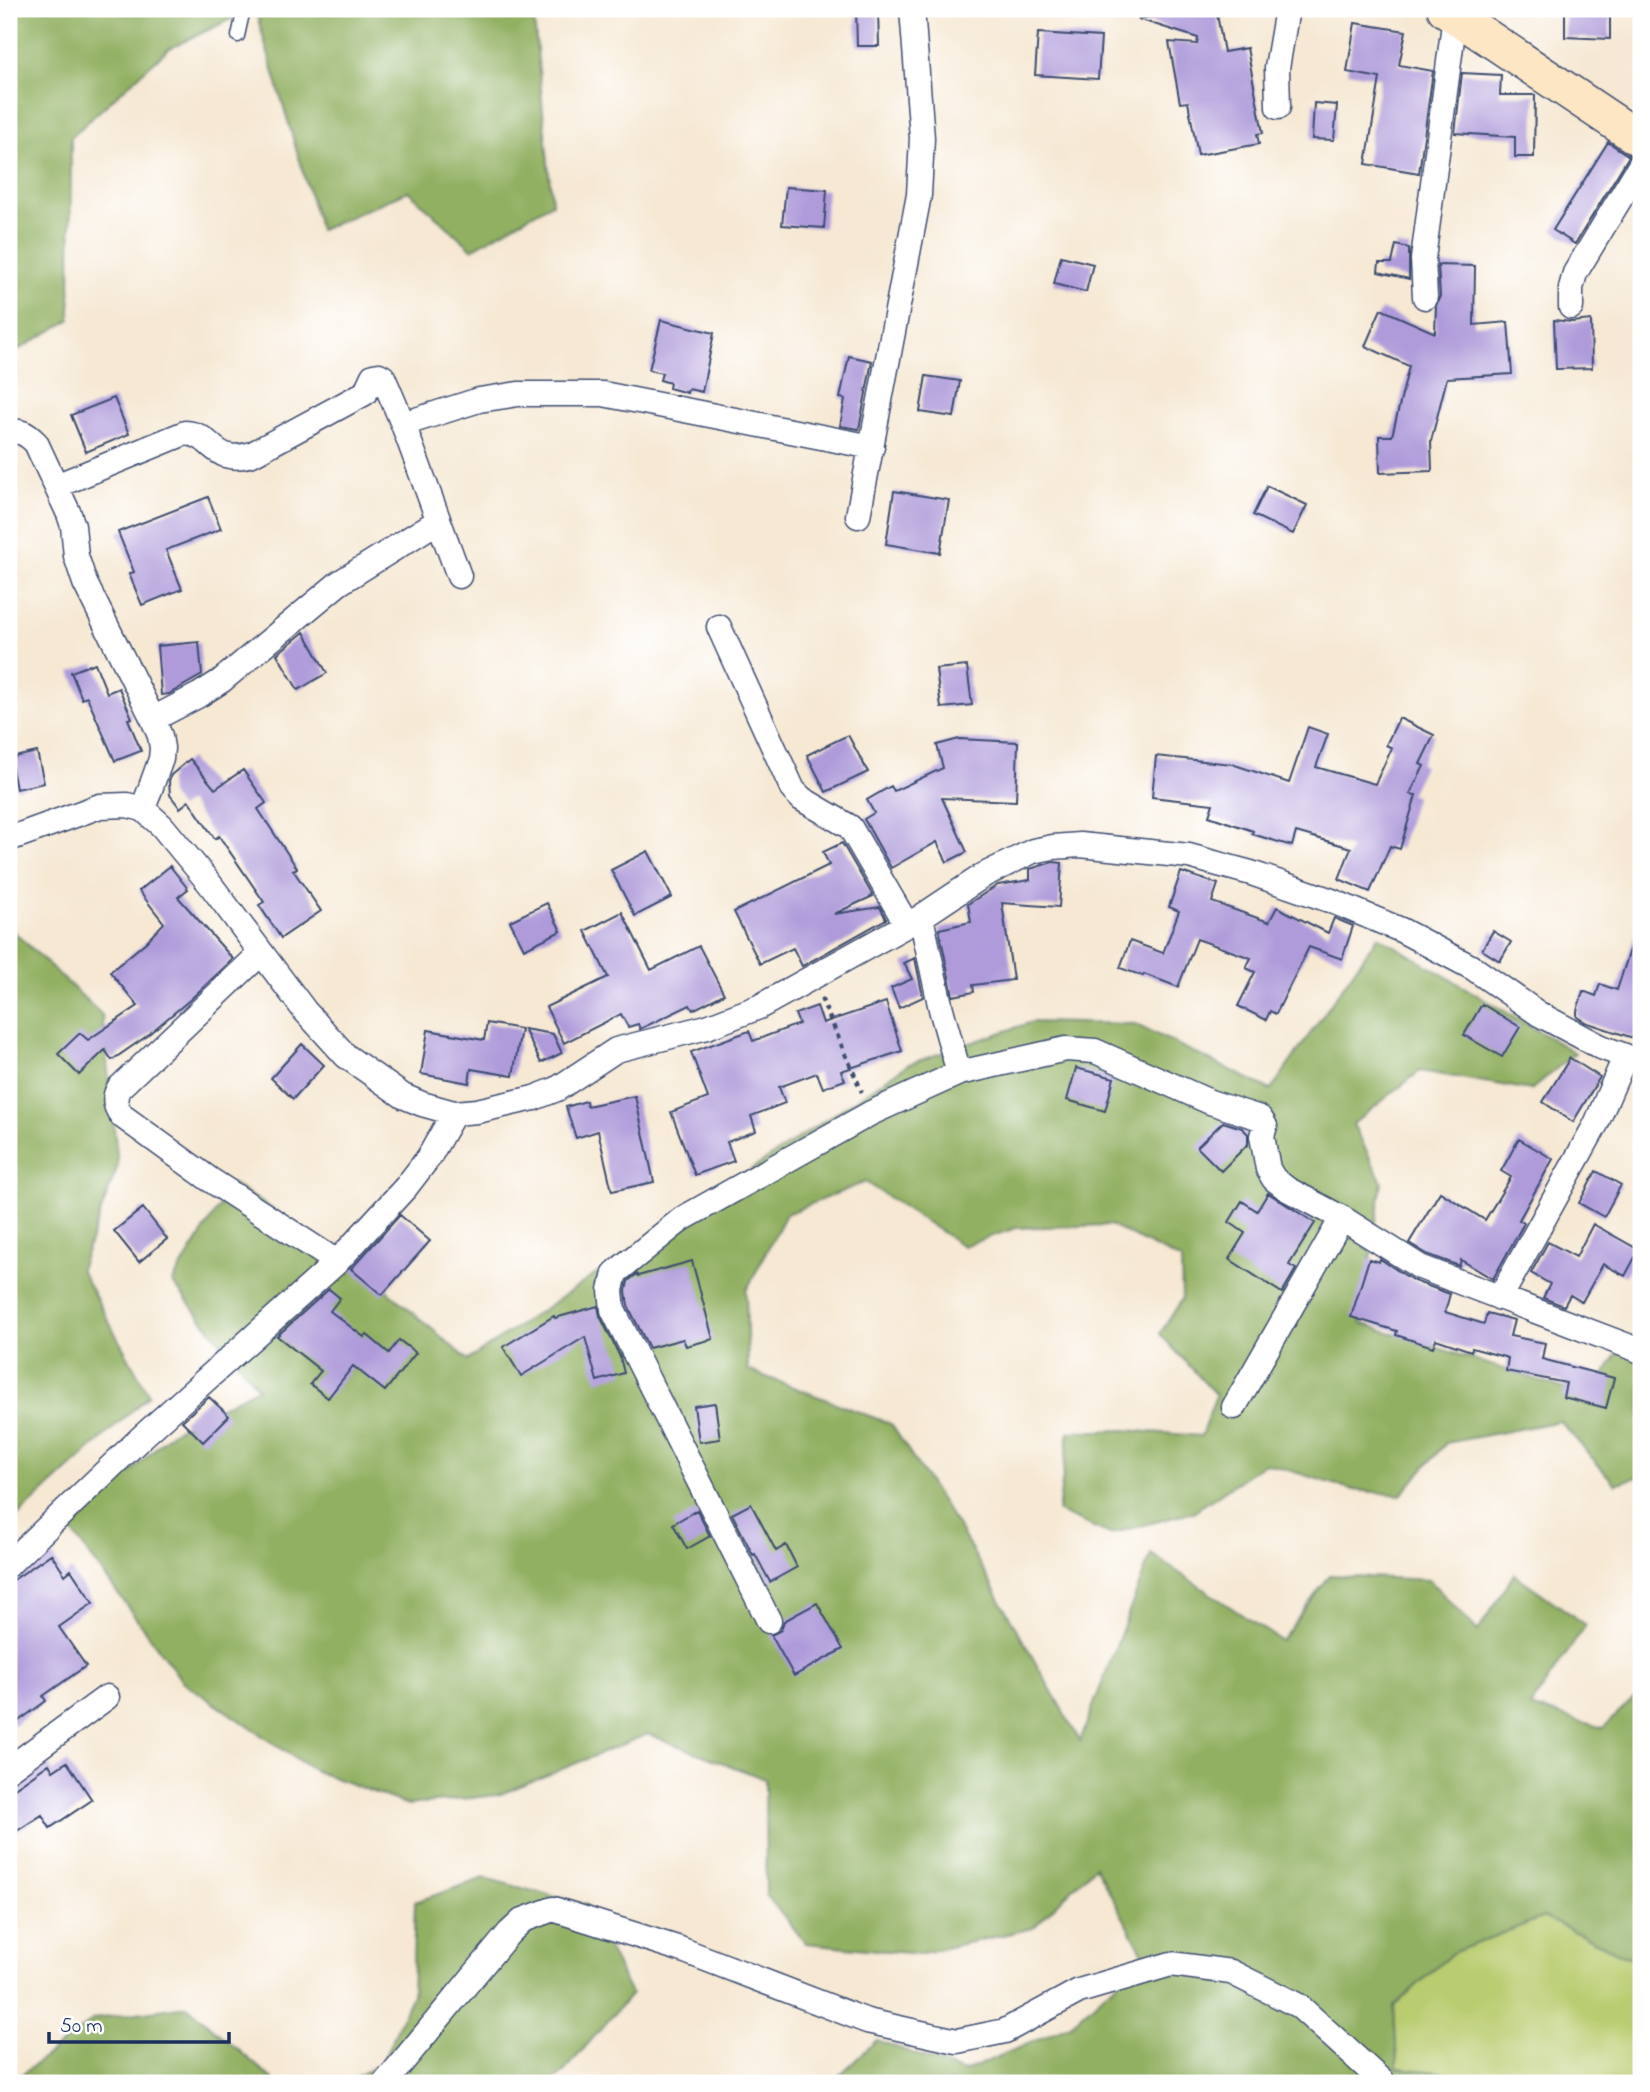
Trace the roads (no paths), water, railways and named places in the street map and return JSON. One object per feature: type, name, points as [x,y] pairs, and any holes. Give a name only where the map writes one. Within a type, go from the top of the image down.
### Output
[{"type":"street","points":[[858,516],[919,195],[922,138],[912,9]]},
{"type":"street","points":[[1278,107],[1277,68],[1287,9]]},
{"type":"street","points":[[1425,297],[1423,259],[1450,12],[1641,140]]},
{"type":"street","points":[[1572,307],[1571,288],[1575,273],[1641,164]]},
{"type":"street","points":[[56,486],[185,433],[192,433],[202,439],[221,455],[240,458],[252,454],[365,393],[376,374],[383,377],[403,424],[458,576]]},
{"type":"street","points":[[403,424],[479,400],[518,394],[603,394],[872,447]]},
{"type":"street","points":[[9,432],[18,430],[36,443],[73,526],[76,556],[85,583],[153,719],[162,748],[161,759],[143,809]]},
{"type":"street","points":[[153,719],[221,681],[339,583],[438,521]]},
{"type":"street","points":[[719,628],[793,790],[802,799],[850,827],[914,921],[959,1073]]},
{"type":"street","points":[[9,839],[100,806],[127,805],[143,809],[162,826],[202,874],[305,1011],[345,1056],[403,1096],[454,1113],[477,1111],[534,1098],[557,1089],[616,1050],[707,1027],[759,1007],[914,921],[984,875],[1033,851],[1080,845],[1189,856],[1251,873],[1332,901],[1401,930],[1473,968],[1539,1014],[1633,1060],[1500,1298]]},
{"type":"street","points":[[261,953],[119,1088],[116,1103],[122,1116],[209,1179],[337,1262]]},
{"type":"street","points":[[769,1621],[613,1310],[611,1290],[615,1273],[682,1219],[871,1112],[959,1073],[1066,1049],[1095,1051],[1210,1102],[1260,1118],[1265,1126],[1262,1136],[1268,1169],[1274,1179],[1287,1189],[1342,1218],[1420,1267],[1641,1351]]},
{"type":"street","points":[[9,1564],[143,1436],[337,1262],[406,1187],[429,1157],[454,1113]]},
{"type":"street","points":[[1234,1408],[1342,1218]]},
{"type":"street","points":[[9,1769],[107,1697]]},
{"type":"street","points":[[386,2083],[509,1933],[523,1920],[553,1909],[680,1949],[867,2021],[957,2041],[1005,2031],[1079,1991],[1171,1964],[1231,1972],[1299,2006],[1384,2083]]},
{"type":"lane","points":[[238,36],[244,9]]}]
